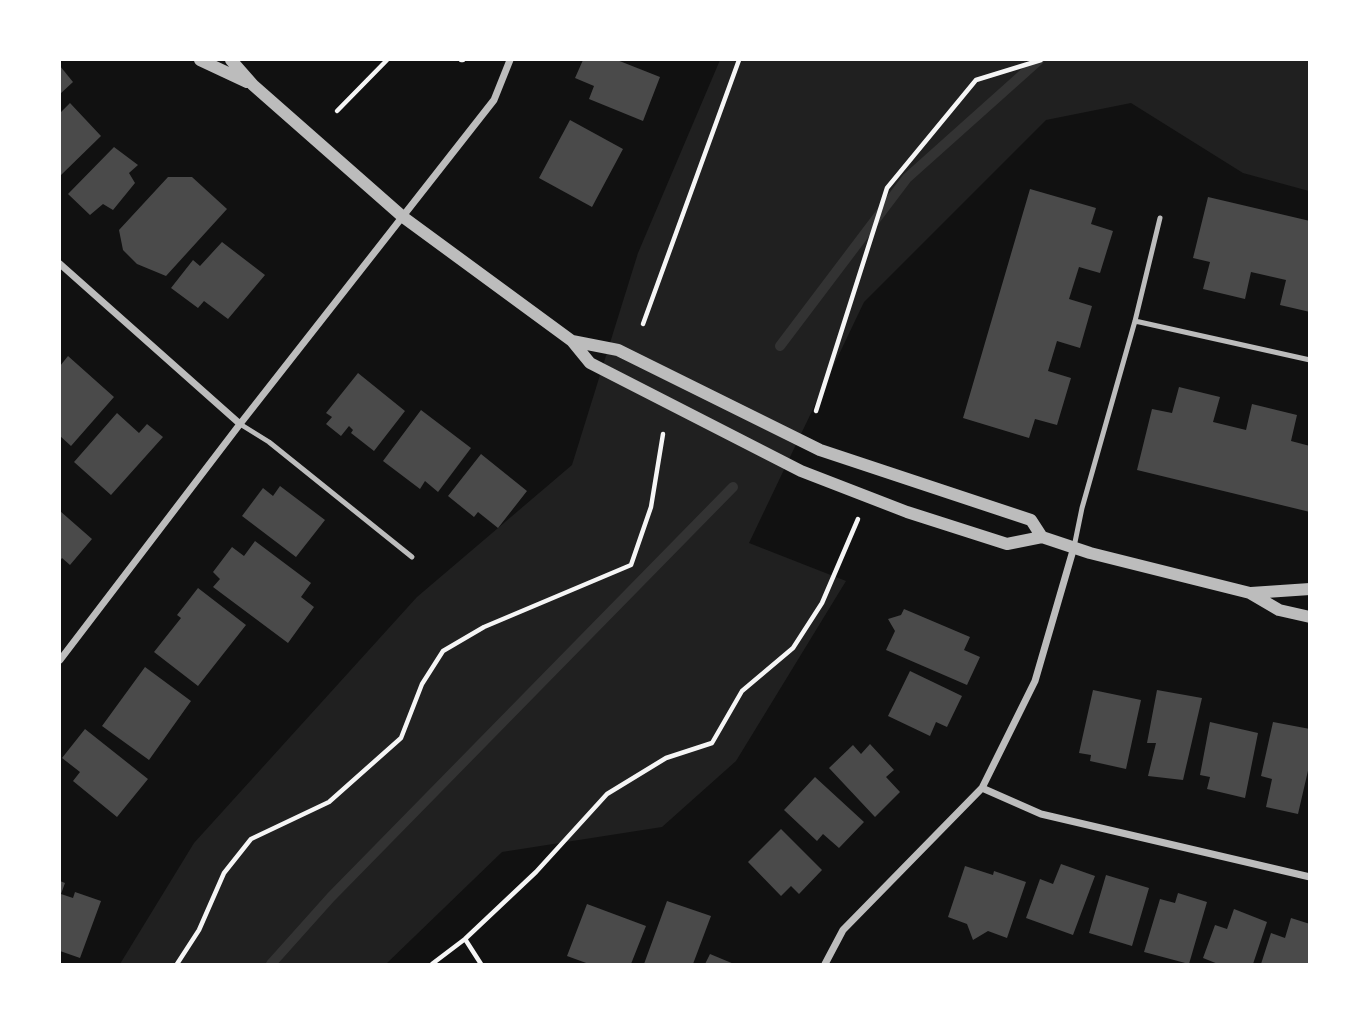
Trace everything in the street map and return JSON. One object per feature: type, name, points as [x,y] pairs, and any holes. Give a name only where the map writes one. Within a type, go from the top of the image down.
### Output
[{"type":"street","points":[[200,60],[253,85]]},
{"type":"street","points":[[231,60],[253,85],[403,217],[572,341],[590,363],[801,471],[907,512],[1007,544],[1042,537],[1250,593],[1279,610],[1310,617]]},
{"type":"street","points":[[60,660],[240,424],[494,100],[510,60]]},
{"type":"street","points":[[60,264],[240,424]]},
{"type":"street","points":[[572,341],[618,350],[820,450],[1031,520],[1042,537]]},
{"type":"street","points":[[825,964],[843,930],[982,788],[1035,681],[1074,547]]},
{"type":"street","points":[[1250,593],[1310,589]]},
{"type":"street","points":[[982,788],[1041,814],[1310,877]]},
{"type":"lane","points":[[1074,547],[1082,508],[1135,321],[1160,218]]},
{"type":"lane","points":[[1135,321],[1310,360]]},
{"type":"lane","points":[[240,424],[269,442],[412,557]]},
{"type":"path","points":[[337,111],[387,60]]},
{"type":"path","points":[[643,324],[739,60]]},
{"type":"path","points":[[816,411],[887,188],[976,80],[1041,60]]},
{"type":"path","points":[[177,964],[199,930],[224,873],[251,839],[329,802],[401,738],[422,684],[443,651],[484,627],[631,565],[651,507],[663,434]]},
{"type":"path","points":[[432,964],[465,939],[536,872],[607,794],[666,758],[712,743],[742,691],[793,648],[822,603],[858,519]]},
{"type":"path","points":[[465,939],[481,964]]},
{"type":"shaded area","points":[[720,60],[1309,60],[1309,191],[1243,173],[1131,103],[1046,120],[864,302],[749,543],[846,581],[736,761],[662,827],[502,852],[386,964],[120,964],[194,843],[417,597],[572,465],[638,253]]},
{"type":"building","points":[[583,60],[617,60],[660,77],[643,121],[589,99],[594,86],[575,78]]},
{"type":"building","points":[[60,66],[73,82],[60,94]]},
{"type":"building","points":[[70,103],[101,136],[60,176],[60,113]]},
{"type":"building","points":[[570,120],[623,149],[592,207],[539,178]]},
{"type":"building","points":[[114,147],[138,165],[129,173],[135,183],[113,210],[103,204],[90,215],[68,194]]},
{"type":"building","points":[[168,177],[192,177],[227,209],[166,276],[137,264],[123,250],[119,230]]},
{"type":"building","points":[[1030,189],[1096,208],[1091,224],[1113,231],[1100,273],[1079,267],[1069,299],[1092,306],[1080,348],[1057,341],[1048,371],[1071,378],[1057,425],[1035,419],[1029,438],[963,418]]},
{"type":"building","points":[[1208,197],[1310,221],[1310,312],[1280,305],[1286,280],[1251,272],[1245,299],[1203,289],[1210,262],[1193,258]]},
{"type":"building","points":[[222,242],[265,275],[228,319],[204,301],[198,308],[171,288],[193,260],[200,266]]},
{"type":"building","points":[[68,356],[114,397],[71,446],[60,436],[60,366]]},
{"type":"building","points":[[358,373],[405,411],[374,451],[351,433],[353,430],[349,426],[341,436],[326,424],[332,417],[326,413]]},
{"type":"building","points":[[1179,387],[1220,397],[1213,422],[1246,430],[1252,404],[1297,415],[1291,441],[1310,446],[1310,512],[1137,470],[1152,409],[1172,413]]},
{"type":"building","points":[[421,410],[471,448],[438,492],[425,481],[420,489],[383,461]]},
{"type":"building","points":[[117,413],[139,433],[147,424],[163,437],[111,495],[74,462]]},
{"type":"building","points":[[481,454],[527,491],[498,528],[478,512],[474,517],[448,496]]},
{"type":"building","points":[[280,486],[325,520],[296,557],[242,516],[263,488],[273,496]]},
{"type":"building","points":[[60,511],[92,539],[70,565],[62,558],[60,561]]},
{"type":"building","points":[[255,541],[311,583],[301,597],[314,607],[288,643],[213,587],[220,579],[213,572],[232,547],[244,556]]},
{"type":"building","points":[[198,588],[246,625],[198,686],[154,652],[181,618],[177,615]]},
{"type":"building","points":[[904,609],[970,637],[964,650],[980,657],[967,685],[886,650],[895,631],[888,619],[901,615]]},
{"type":"building","points":[[145,667],[191,701],[149,760],[102,726]]},
{"type":"building","points":[[910,671],[962,696],[947,727],[936,722],[930,736],[888,716]]},
{"type":"building","points":[[1093,690],[1141,700],[1126,769],[1090,761],[1091,755],[1079,753]]},
{"type":"building","points":[[1157,690],[1202,698],[1183,780],[1148,776],[1156,743],[1147,743]]},
{"type":"building","points":[[1210,722],[1258,733],[1245,798],[1207,789],[1210,777],[1200,775]]},
{"type":"building","points":[[1273,722],[1310,729],[1310,762],[1298,814],[1266,807],[1272,779],[1261,776]]},
{"type":"building","points":[[85,729],[148,779],[117,817],[73,781],[80,772],[62,758]]},
{"type":"building","points":[[870,744],[894,770],[886,777],[900,792],[875,817],[829,768],[853,745],[861,754]]},
{"type":"building","points":[[815,777],[864,822],[839,848],[823,834],[817,841],[784,810]]},
{"type":"building","points":[[781,829],[822,870],[799,894],[791,886],[781,896],[748,862]]},
{"type":"building","points":[[1061,864],[1095,876],[1073,935],[1026,918],[1040,879],[1053,884]]},
{"type":"building","points":[[965,866],[993,875],[994,871],[1026,882],[1007,938],[988,931],[973,940],[967,924],[948,917]]},
{"type":"building","points":[[1106,875],[1149,888],[1132,946],[1089,933]]},
{"type":"building","points":[[60,881],[65,883],[61,894],[73,898],[75,892],[101,901],[80,958],[60,951]]},
{"type":"building","points":[[1178,893],[1207,902],[1189,964],[1144,952],[1160,899],[1175,903]]},
{"type":"building","points":[[667,901],[711,916],[693,964],[644,964]]},
{"type":"building","points":[[587,904],[646,926],[631,964],[589,964],[567,956]]},
{"type":"building","points":[[1234,909],[1267,922],[1253,964],[1218,964],[1203,958],[1215,925],[1227,929]]},
{"type":"building","points":[[1291,918],[1310,924],[1310,964],[1261,964],[1271,933],[1285,938]]},
{"type":"building","points":[[710,954],[734,964],[705,964]]},
{"type":"waterway","points":[[780,346],[907,178],[1039,60]]},
{"type":"waterway","points":[[271,964],[331,897],[733,487]]}]
